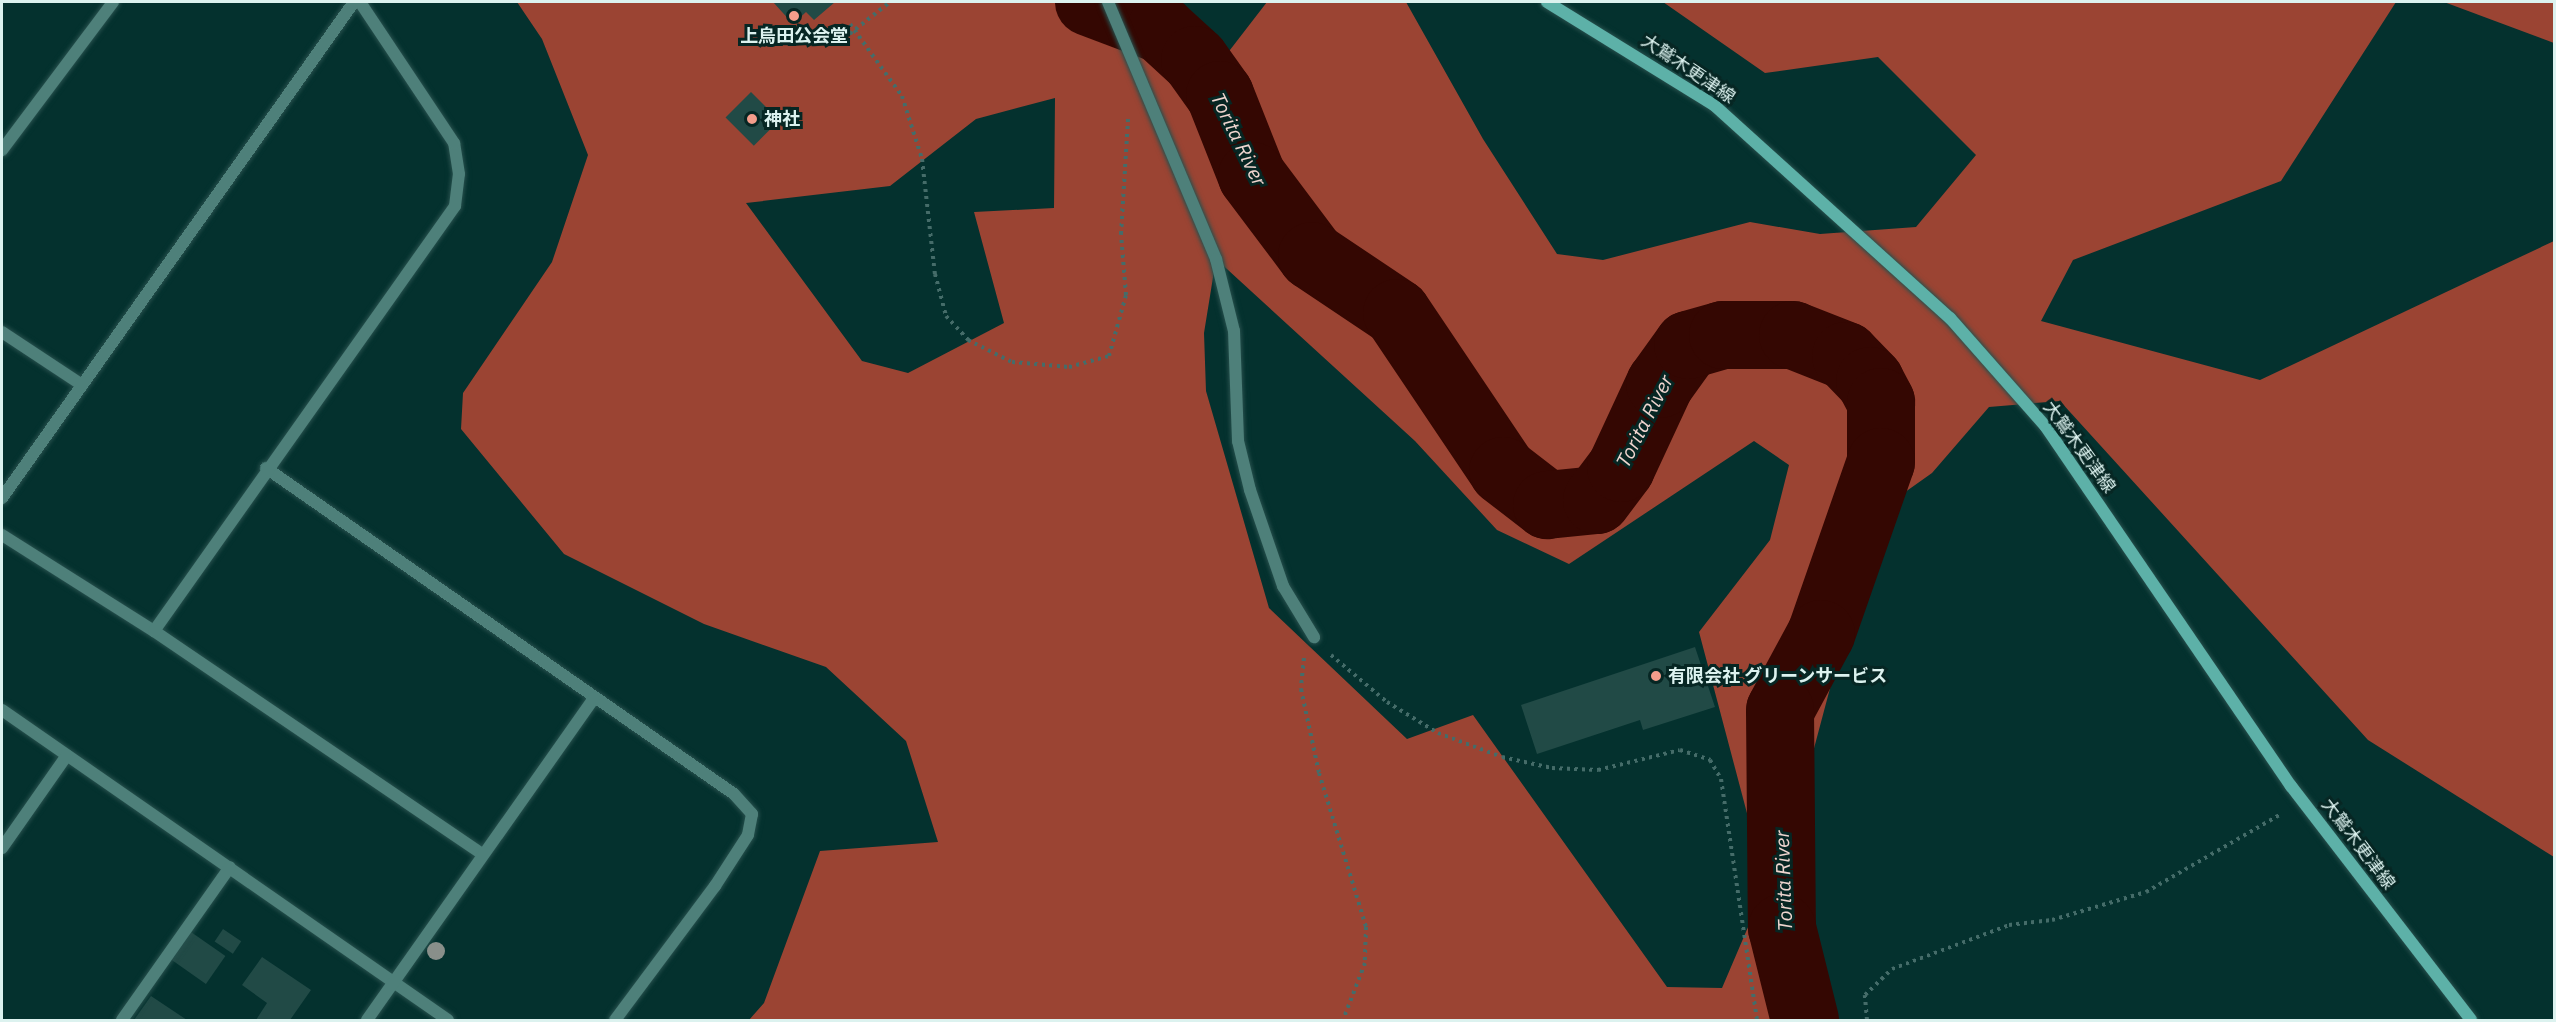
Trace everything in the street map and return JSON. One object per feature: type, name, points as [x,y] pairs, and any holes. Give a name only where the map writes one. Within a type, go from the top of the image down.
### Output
[{"type":"main road","name":"大鷲木更津線","points":[[1547,2],[1714,105],[1950,318],[2046,428],[2302,801],[2470,1020]]},
{"type":"street","points":[[2,150],[112,2]]},
{"type":"street","points":[[2,498],[354,2]]},
{"type":"street","points":[[154,631],[266,468],[455,206],[459,174],[454,143],[360,2]]},
{"type":"street","points":[[1108,2],[1216,259],[1234,332],[1238,441],[1250,490],[1283,586],[1314,637]]},
{"type":"street","points":[[2,333],[82,385]]},
{"type":"street","points":[[266,468],[734,794],[752,814],[748,835],[715,886],[616,1020]]},
{"type":"street","points":[[2,535],[154,631],[483,854]]},
{"type":"street","points":[[367,1020],[594,698]]},
{"type":"street","points":[[2,710],[448,1020]]},
{"type":"street","points":[[2,848],[67,755]]},
{"type":"street","points":[[122,1020],[230,867]]},
{"type":"path","points":[[838,43],[890,2]]},
{"type":"path","points":[[850,24],[902,96],[922,159],[935,273],[946,316],[968,340],[1012,362],[1069,367],[1108,356],[1126,295],[1121,234],[1129,105]]},
{"type":"path","points":[[1343,1020],[1365,963],[1366,927],[1319,773],[1301,689],[1305,652],[1314,637],[1349,674],[1387,702],[1438,734],[1502,757],[1552,768],[1598,770],[1680,750],[1710,760],[1721,779],[1757,1020]]},
{"type":"path","points":[[1867,1020],[1865,995],[1892,969],[2009,926],[2052,920],[2146,892],[2302,801]]},
{"type":"shaded area","points":[[517,2],[1120,2],[1223,59],[1267,2],[1406,2],[1483,139],[1557,254],[1603,260],[1750,222],[1820,234],[1916,227],[1976,155],[1878,57],[1765,73],[1663,2],[2396,2],[2281,181],[2073,260],[2041,321],[2260,380],[2554,241],[2554,857],[2368,740],[2060,401],[1989,407],[1932,473],[1877,512],[1792,831],[1816,995],[1825,1020],[749,1020],[764,1003],[820,851],[938,842],[906,741],[826,667],[704,624],[564,554],[461,429],[463,393],[552,262],[588,155],[542,39]],"holes":[[[1055,98],[1054,208],[974,212],[1004,323],[908,373],[862,361],[746,203],[890,186],[976,119]],[[1216,259],[1415,441],[1497,530],[1569,564],[1754,441],[1789,465],[1770,540],[1699,632],[1766,885],[1722,988],[1667,987],[1473,715],[1407,739],[1269,608],[1206,391],[1204,333]]]},
{"type":"shaded area","points":[[2444,2],[2554,2],[2554,43]]},
{"type":"building","name":"上烏田公会堂","points":[[773,2],[835,2],[814,20],[806,12],[793,24]]},
{"type":"building","name":"神社","points":[[751,92],[779,120],[754,146],[726,117]]},
{"type":"building","name":"有限会社 グリーンサービス","points":[[1695,647],[1715,707],[1643,730],[1640,720],[1537,754],[1521,705]]},
{"type":"building","points":[[223,929],[241,941],[233,954],[215,941]]},
{"type":"building","points":[[191,932],[225,956],[206,984],[171,960]]},
{"type":"building","points":[[262,957],[311,990],[290,1020],[256,1020],[267,1003],[242,985]]},
{"type":"building","points":[[151,996],[187,1020],[134,1020]]},
{"type":"waterway","name":"Torita River","points":[[1089,2],[1161,29],[1195,60],[1220,95],[1252,176],[1312,256],[1397,313],[1503,471],[1547,505],[1597,500],[1621,468],[1660,384],[1688,345],[1723,335],[1793,335],[1846,356],[1870,381],[1881,402],[1881,462],[1821,634],[1780,710],[1782,928],[1805,1020]]},
{"type":"place","name":"上烏田公会堂","points":[[794,16]]},
{"type":"place","name":"神社","points":[[752,119]]},
{"type":"place","name":"有限会社 グリーンサービス","points":[[1656,676]]}]
